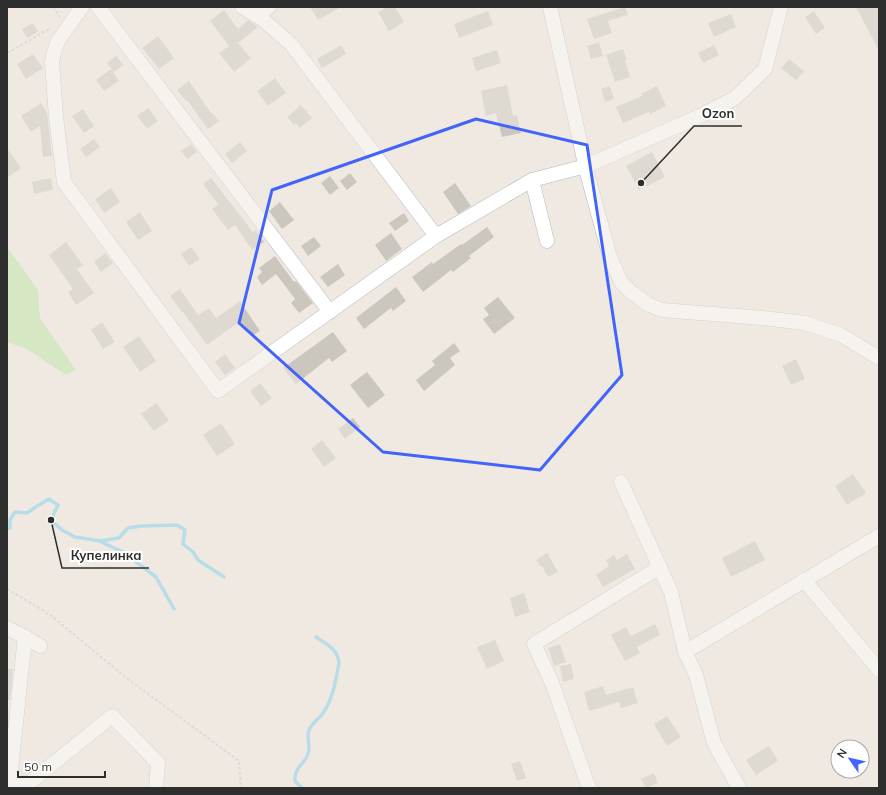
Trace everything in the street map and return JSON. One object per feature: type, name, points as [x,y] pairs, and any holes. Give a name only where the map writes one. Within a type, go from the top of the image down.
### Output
[{"type":"street","points":[[82,7],[58,41],[52,62],[56,117],[64,182],[218,391],[436,236],[532,180],[586,166],[700,116],[735,98],[765,69],[782,7]]},
{"type":"street","points":[[98,7],[330,312]]},
{"type":"street","points":[[242,7],[262,19],[291,44],[436,236]]},
{"type":"street","points":[[256,15],[269,7]]},
{"type":"street","points":[[550,7],[586,166],[610,257],[621,282],[631,292],[649,305],[662,310],[805,323],[841,335],[879,358]]},
{"type":"street","points":[[532,180],[547,241]]},
{"type":"street","points":[[621,482],[671,592],[686,652],[696,675],[714,743],[739,788]]},
{"type":"street","points":[[686,652],[879,536]]},
{"type":"street","points":[[589,788],[552,683],[534,644],[660,567]]},
{"type":"street","points":[[804,580],[879,670]]},
{"type":"street","points":[[7,628],[40,646]]},
{"type":"street","points":[[26,637],[10,784],[28,784],[112,716],[158,763],[156,788]]},
{"type":"path","points":[[53,7],[63,21]]},
{"type":"path","points":[[7,53],[57,25]]},
{"type":"path","points":[[7,589],[50,614],[128,679],[239,761],[241,788]]},
{"type":"highlighted area","points":[[476,119],[587,145],[622,375],[540,470],[383,452],[239,323],[272,190]]},
{"type":"green space","points":[[7,247],[38,290],[40,318],[76,370],[66,375],[27,349],[7,342]]},
{"type":"building","points":[[310,7],[341,7],[318,20]]},
{"type":"building","points":[[388,7],[395,7],[404,22],[389,31],[378,12]]},
{"type":"building","points":[[625,7],[628,15],[608,21],[612,33],[594,39],[587,19]]},
{"type":"building","points":[[856,7],[879,7],[879,51]]},
{"type":"building","points":[[224,10],[238,29],[248,20],[258,27],[238,43],[251,58],[234,72],[219,53],[229,46],[210,21]]},
{"type":"building","points":[[488,11],[493,25],[459,38],[454,24]]},
{"type":"building","points":[[814,11],[825,28],[816,34],[805,17]]},
{"type":"building","points":[[731,14],[736,27],[714,37],[708,23]]},
{"type":"building","points":[[33,23],[38,32],[27,38],[22,29]]},
{"type":"building","points":[[158,36],[174,58],[159,69],[142,48]]},
{"type":"building","points":[[599,42],[603,56],[591,59],[587,46]]},
{"type":"building","points":[[341,45],[346,54],[322,68],[317,59]]},
{"type":"building","points":[[714,45],[719,55],[703,63],[698,53]]},
{"type":"building","points":[[623,49],[627,60],[625,61],[630,77],[615,82],[606,55]]},
{"type":"building","points":[[497,50],[501,63],[476,71],[472,58]]},
{"type":"building","points":[[33,54],[43,68],[26,79],[17,64]]},
{"type":"building","points":[[116,56],[123,65],[114,72],[107,63]]},
{"type":"building","points":[[789,59],[804,71],[796,80],[781,68]]},
{"type":"building","points":[[111,69],[119,81],[104,91],[96,80]]},
{"type":"building","points":[[275,78],[286,93],[268,106],[257,91]]},
{"type":"building","points":[[189,81],[211,113],[219,121],[208,129],[187,100],[186,101],[177,90]]},
{"type":"building","points":[[507,85],[513,116],[517,115],[521,133],[502,137],[496,113],[486,116],[481,91]]},
{"type":"building","points":[[610,86],[614,99],[605,102],[601,89]]},
{"type":"building","points":[[657,86],[666,106],[650,114],[649,112],[623,123],[616,107],[642,96],[641,94]]},
{"type":"building","points":[[41,103],[47,113],[52,156],[43,157],[40,126],[31,132],[21,116]]},
{"type":"building","points":[[301,105],[312,118],[300,128],[296,123],[294,125],[287,117]]},
{"type":"building","points":[[148,108],[158,121],[147,129],[137,116]]},
{"type":"building","points":[[83,109],[94,126],[84,133],[72,116]]},
{"type":"building","points":[[94,139],[100,147],[86,157],[80,149]]},
{"type":"building","points":[[240,142],[247,151],[232,163],[225,154]]},
{"type":"building","points":[[191,144],[197,152],[187,159],[181,151]]},
{"type":"building","points":[[7,148],[21,168],[7,178]]},
{"type":"building","points":[[652,152],[665,177],[639,190],[626,166]]},
{"type":"building","points":[[350,173],[357,182],[347,190],[340,181]]},
{"type":"building","points":[[330,176],[339,188],[330,195],[321,183]]},
{"type":"building","points":[[51,178],[53,190],[34,194],[32,182]]},
{"type":"building","points":[[211,178],[253,232],[256,230],[264,242],[252,250],[235,225],[228,230],[212,209],[218,204],[203,184]]},
{"type":"building","points":[[455,183],[471,206],[458,214],[443,192]]},
{"type":"building","points":[[111,188],[120,202],[104,213],[95,199]]},
{"type":"building","points":[[280,202],[294,220],[282,229],[269,211]]},
{"type":"building","points":[[140,212],[152,231],[138,240],[126,222]]},
{"type":"building","points":[[404,213],[409,221],[395,231],[389,223]]},
{"type":"building","points":[[487,227],[494,237],[469,256],[471,258],[453,272],[451,270],[423,292],[412,277],[432,262],[433,264]]},
{"type":"building","points":[[391,233],[402,249],[386,261],[375,245]]},
{"type":"building","points":[[314,237],[321,246],[308,256],[301,246]]},
{"type":"building","points":[[66,242],[83,265],[77,269],[94,293],[76,305],[68,292],[73,289],[49,255]]},
{"type":"building","points":[[191,247],[200,259],[189,266],[181,254]]},
{"type":"building","points":[[105,253],[113,263],[101,272],[94,262]]},
{"type":"building","points":[[275,256],[294,282],[296,281],[313,303],[299,313],[291,303],[295,299],[276,274],[262,285],[257,277],[262,272],[259,268]]},
{"type":"building","points":[[338,264],[345,275],[328,287],[320,277]]},
{"type":"building","points":[[396,287],[406,301],[393,311],[391,308],[364,329],[356,318]]},
{"type":"building","points":[[180,289],[198,315],[209,308],[216,318],[240,301],[260,331],[251,336],[243,324],[242,325],[239,322],[207,345],[170,296]]},
{"type":"building","points":[[498,297],[515,318],[494,334],[483,319],[489,315],[484,308]]},
{"type":"building","points":[[102,322],[115,342],[103,349],[91,330]]},
{"type":"building","points":[[333,332],[347,351],[332,362],[329,358],[296,384],[283,368]]},
{"type":"building","points":[[139,336],[156,361],[140,372],[123,347]]},
{"type":"building","points":[[454,343],[460,351],[450,358],[455,365],[424,391],[416,380],[435,365],[432,361]]},
{"type":"building","points":[[225,354],[235,368],[225,375],[215,362]]},
{"type":"building","points":[[796,359],[805,379],[791,385],[782,366]]},
{"type":"building","points":[[367,372],[385,395],[368,408],[350,385]]},
{"type":"building","points":[[260,383],[272,398],[261,406],[250,391]]},
{"type":"building","points":[[156,403],[169,420],[154,431],[141,414]]},
{"type":"building","points":[[353,418],[360,427],[345,439],[338,429]]},
{"type":"building","points":[[221,423],[235,444],[217,456],[203,435]]},
{"type":"building","points":[[322,440],[336,458],[324,467],[311,449]]},
{"type":"building","points":[[853,474],[866,493],[847,505],[835,486]]},
{"type":"building","points":[[755,541],[765,560],[731,577],[722,558]]},
{"type":"building","points":[[547,553],[558,572],[548,577],[542,566],[541,567],[536,560]]},
{"type":"building","points":[[627,554],[635,569],[603,587],[596,575],[609,566],[606,560],[614,555],[617,560]]},
{"type":"building","points":[[524,593],[530,612],[515,617],[510,598]]},
{"type":"building","points":[[655,624],[660,635],[637,647],[640,653],[625,661],[611,635],[626,627],[631,636]]},
{"type":"building","points":[[495,640],[504,661],[487,669],[477,647]]},
{"type":"building","points":[[560,644],[566,662],[554,666],[548,648]]},
{"type":"building","points":[[571,664],[574,679],[563,682],[560,666]]},
{"type":"building","points":[[7,669],[13,669],[10,700],[7,700]]},
{"type":"building","points":[[603,686],[606,695],[633,687],[638,703],[621,708],[619,702],[589,711],[584,692]]},
{"type":"building","points":[[667,716],[681,737],[667,746],[654,724]]},
{"type":"building","points":[[769,746],[778,761],[756,775],[746,760]]},
{"type":"building","points":[[520,761],[526,778],[517,781],[511,764]]},
{"type":"building","points":[[654,773],[658,783],[646,788],[641,779]]},
{"type":"waterway","points":[[7,529],[10,528],[10,520],[15,512],[27,513],[49,499],[58,505],[51,520],[62,530],[75,537],[100,541],[119,538],[128,528],[141,526],[177,525],[185,530],[183,544],[193,552],[198,560],[224,577]]},
{"type":"waterway","points":[[101,542],[123,552],[156,577],[174,609]]},
{"type":"waterway","points":[[302,788],[295,781],[296,772],[308,754],[309,730],[323,713],[329,702],[334,689],[339,663],[334,650],[316,637]]},
{"type":"place","name":"Ozon","points":[[641,183]]},
{"type":"place","name":"Купелинка","points":[[51,520]]}]
